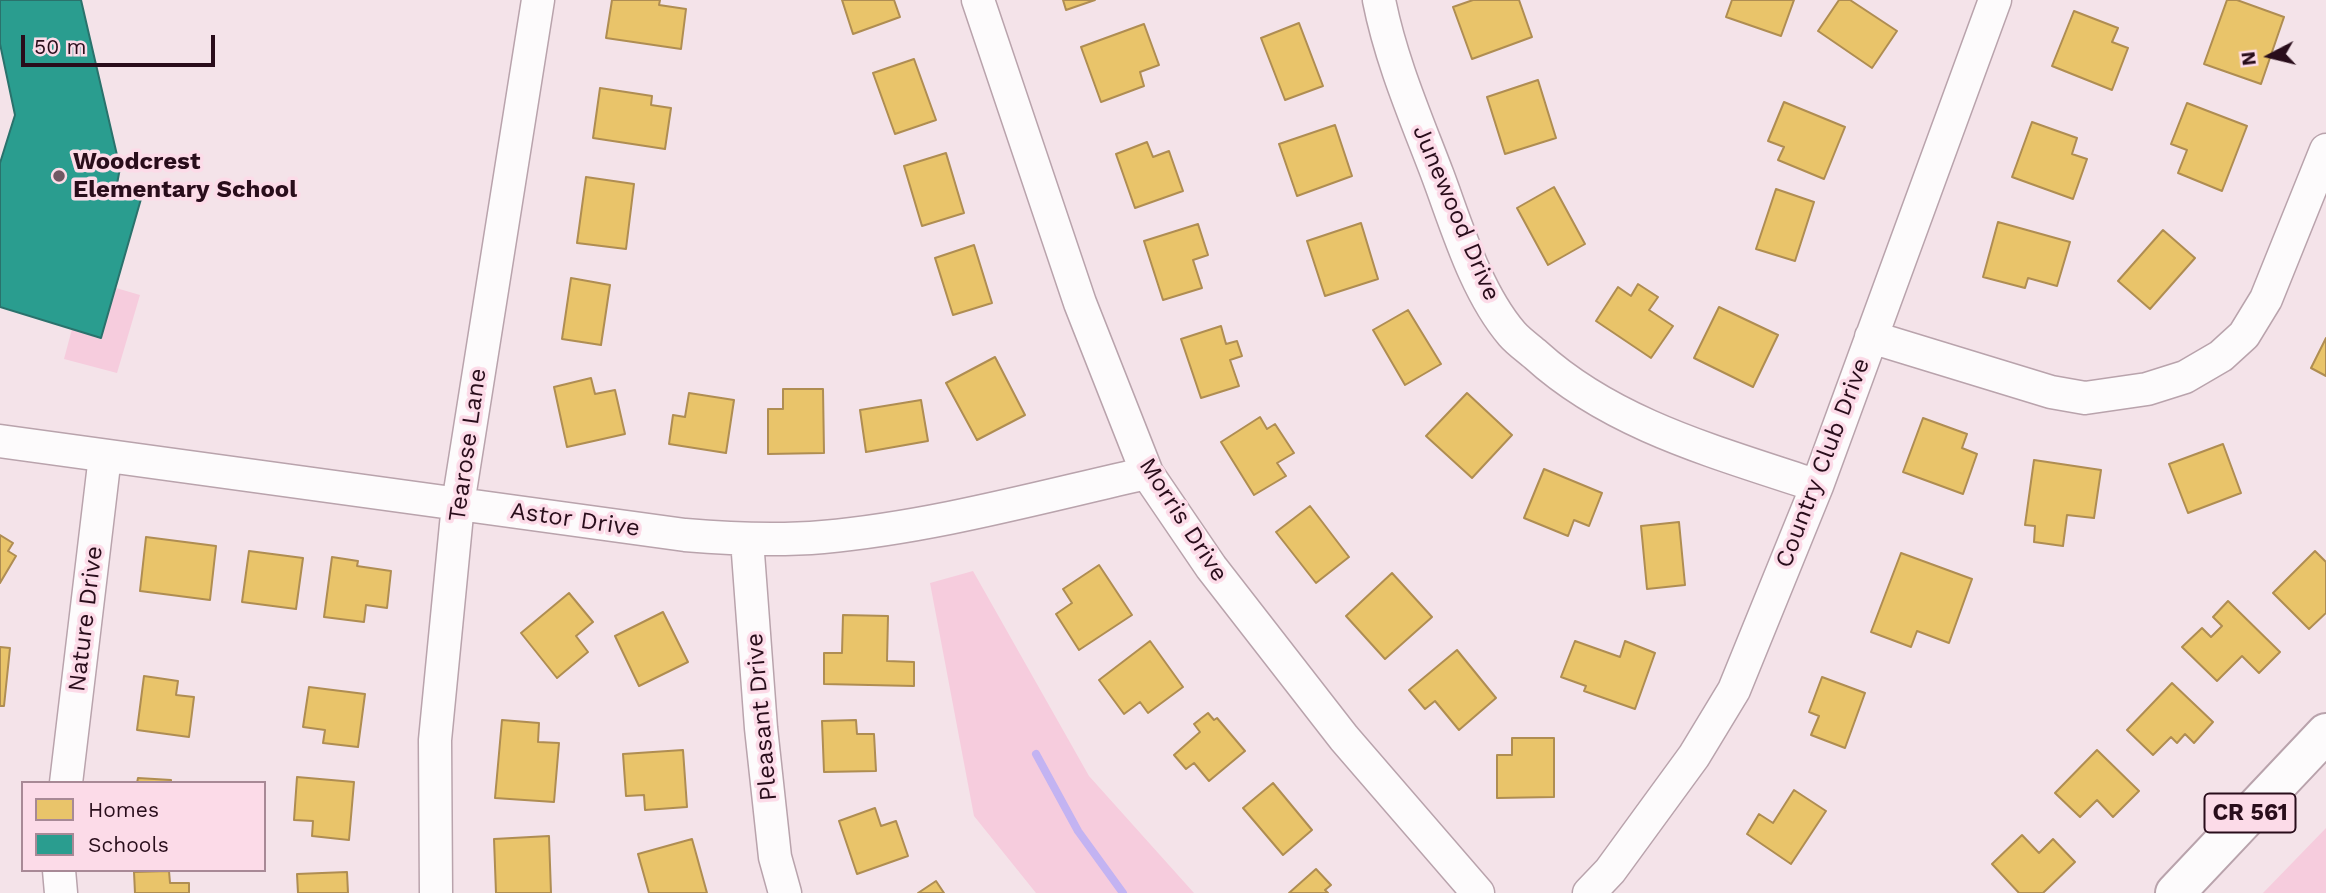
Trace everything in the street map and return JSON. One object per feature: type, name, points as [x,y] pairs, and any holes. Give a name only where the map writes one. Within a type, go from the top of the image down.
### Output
[{"type":"main road","name":"CR 561","points":[[2175,893],[2326,733]]},
{"type":"street","name":"Tearose Lane","points":[[436,893],[435,740],[458,504],[538,0]]},
{"type":"street","name":"Morris Drive","points":[[978,0],[1080,303],[1147,473],[1210,567],[1344,738],[1478,893]]},
{"type":"street","name":"Junewood Drive","points":[[1380,0],[1401,80],[1470,260],[1490,302],[1512,334],[1548,366],[1586,393],[1632,418],[1687,442],[1817,486]]},
{"type":"street","name":"Country Club Drive","points":[[1589,893],[1610,871],[1694,756],[1734,691],[1817,486],[1995,0]]},
{"type":"street","points":[[1871,337],[2051,392],[2085,398],[2147,389],[2185,377],[2221,356],[2244,335],[2266,299],[2326,150]]},
{"type":"street","name":"Astor Drive","points":[[0,441],[685,536],[747,540],[823,537],[926,522],[1147,473]]},
{"type":"street","name":"Nature Drive","points":[[66,781],[105,456]]},
{"type":"street","name":"Pleasant Drive","points":[[747,540],[761,728],[775,857],[785,893]]},
{"type":"street","points":[[59,872],[61,893]]},
{"type":"shaded area","points":[[116,288],[140,295],[117,373],[64,359],[72,329],[101,338]]},
{"type":"shaded area","points":[[973,571],[1089,776],[1194,893],[1036,893],[974,816],[930,583]]},
{"type":"shaded area","points":[[2326,828],[2326,893],[2263,893]]},
{"type":"building: Homes","points":[[612,0],[660,0],[659,5],[686,9],[681,49],[606,38]]},
{"type":"building: Homes","points":[[842,0],[894,0],[900,17],[853,34]]},
{"type":"building: Homes","points":[[1063,0],[1095,0],[1066,10]]},
{"type":"building: Homes","points":[[1473,0],[1519,0],[1532,37],[1472,59],[1453,7]]},
{"type":"building: Homes","points":[[1732,0],[1794,0],[1781,36],[1726,17]]},
{"type":"building: Homes","points":[[1839,0],[1850,0],[1897,31],[1872,68],[1818,31]]},
{"type":"building: Homes","points":[[2227,0],[2237,0],[2284,17],[2261,84],[2204,64]]},
{"type":"building: Homes","points":[[2074,11],[2118,28],[2112,42],[2128,48],[2112,90],[2052,66]]},
{"type":"building: Homes","points":[[1299,23],[1323,86],[1285,100],[1261,38]]},
{"type":"building: Homes","points":[[1144,24],[1159,65],[1140,72],[1144,86],[1101,102],[1081,47]]},
{"type":"building: Homes","points":[[914,59],[936,120],[895,134],[873,73]]},
{"type":"building: Homes","points":[[1538,80],[1556,138],[1505,154],[1487,97]]},
{"type":"building: Homes","points":[[600,88],[652,96],[651,105],[671,108],[665,149],[593,138]]},
{"type":"building: Homes","points":[[1784,102],[1845,127],[1824,179],[1778,160],[1784,147],[1768,141]]},
{"type":"building: Homes","points":[[2187,103],[2247,126],[2222,191],[2178,173],[2187,150],[2171,144]]},
{"type":"building: Homes","points":[[2032,122],[2077,138],[2072,154],[2087,159],[2073,199],[2012,177]]},
{"type":"building: Homes","points":[[1335,125],[1352,176],[1297,196],[1279,144]]},
{"type":"building: Homes","points":[[1147,142],[1153,157],[1169,151],[1183,191],[1135,208],[1116,154]]},
{"type":"building: Homes","points":[[946,153],[964,213],[922,226],[904,166]]},
{"type":"building: Homes","points":[[586,177],[634,184],[626,249],[577,243]]},
{"type":"building: Homes","points":[[1554,187],[1585,244],[1548,265],[1517,208]]},
{"type":"building: Homes","points":[[1776,189],[1814,202],[1795,261],[1756,249]]},
{"type":"building: Homes","points":[[1998,222],[2070,242],[2057,286],[2028,278],[2025,288],[1983,277]]},
{"type":"building: Homes","points":[[1361,223],[1378,279],[1325,296],[1307,241]]},
{"type":"building: Homes","points":[[1198,224],[1208,255],[1193,260],[1202,288],[1163,300],[1144,241]]},
{"type":"building: Homes","points":[[2163,230],[2195,258],[2150,309],[2118,281]]},
{"type":"building: Homes","points":[[974,245],[992,303],[953,315],[935,258]]},
{"type":"building: Homes","points":[[571,278],[610,285],[601,345],[562,339]]},
{"type":"building: Homes","points":[[1638,284],[1658,297],[1649,310],[1673,326],[1651,358],[1596,321],[1618,287],[1631,296]]},
{"type":"building: Homes","points":[[1719,307],[1778,335],[1753,387],[1694,358]]},
{"type":"building: Homes","points":[[1408,310],[1441,364],[1405,385],[1373,330]]},
{"type":"building: Homes","points":[[1221,326],[1226,344],[1237,341],[1242,356],[1230,360],[1239,386],[1201,398],[1181,339]]},
{"type":"building: Homes","points":[[2326,338],[2326,376],[2311,368]]},
{"type":"building: Homes","points":[[995,357],[1025,415],[977,440],[946,383]]},
{"type":"building: Homes","points":[[591,378],[595,394],[615,390],[625,434],[567,447],[554,387]]},
{"type":"building: Homes","points":[[783,389],[823,389],[824,453],[768,454],[768,409],[783,409]]},
{"type":"building: Homes","points":[[689,393],[734,400],[726,453],[669,444],[673,415],[685,417]]},
{"type":"building: Homes","points":[[1467,393],[1512,435],[1472,478],[1426,436]]},
{"type":"building: Homes","points":[[921,400],[928,441],[866,452],[860,410]]},
{"type":"building: Homes","points":[[1260,417],[1267,429],[1275,424],[1294,453],[1277,463],[1286,476],[1254,495],[1221,442]]},
{"type":"building: Homes","points":[[1923,418],[1967,434],[1962,448],[1977,454],[1963,494],[1903,472]]},
{"type":"building: Homes","points":[[2223,444],[2241,493],[2188,513],[2169,464]]},
{"type":"building: Homes","points":[[2034,460],[2101,470],[2094,518],[2067,515],[2063,546],[2034,542],[2035,526],[2025,525]]},
{"type":"building: Homes","points":[[1544,469],[1602,493],[1589,526],[1574,520],[1568,536],[1524,518]]},
{"type":"building: Homes","points":[[1310,506],[1349,557],[1316,583],[1276,532]]},
{"type":"building: Homes","points":[[1679,522],[1685,585],[1647,589],[1641,526]]},
{"type":"building: Homes","points":[[0,535],[13,543],[8,551],[16,556],[0,583]]},
{"type":"building: Homes","points":[[146,537],[216,546],[210,600],[140,591]]},
{"type":"building: Homes","points":[[249,551],[303,558],[296,609],[242,602]]},
{"type":"building: Homes","points":[[2315,551],[2326,562],[2326,613],[2309,629],[2273,593]]},
{"type":"building: Homes","points":[[1901,553],[1972,579],[1949,643],[1917,631],[1911,647],[1871,632]]},
{"type":"building: Homes","points":[[332,557],[358,561],[357,566],[391,571],[387,608],[366,605],[364,622],[324,617]]},
{"type":"building: Homes","points":[[1099,565],[1132,615],[1079,650],[1056,614],[1072,603],[1063,589]]},
{"type":"building: Homes","points":[[1392,573],[1432,617],[1385,659],[1346,616]]},
{"type":"building: Homes","points":[[569,593],[593,622],[576,636],[588,652],[557,678],[521,633]]},
{"type":"building: Homes","points":[[2228,601],[2280,652],[2259,673],[2242,656],[2217,681],[2182,647],[2202,628],[2211,637],[2222,626],[2213,617]]},
{"type":"building: Homes","points":[[663,612],[688,662],[639,686],[615,636]]},
{"type":"building: Homes","points":[[843,615],[888,616],[887,661],[914,662],[914,686],[824,684],[824,653],[842,653]]},
{"type":"building: Homes","points":[[1150,641],[1183,687],[1148,713],[1140,702],[1124,714],[1099,680]]},
{"type":"building: Homes","points":[[1575,641],[1620,657],[1625,641],[1655,653],[1635,709],[1584,691],[1586,686],[1561,677]]},
{"type":"building: Homes","points":[[0,647],[10,648],[4,706],[0,706]]},
{"type":"building: Homes","points":[[1457,650],[1496,698],[1459,730],[1435,701],[1425,709],[1409,690]]},
{"type":"building: Homes","points":[[144,676],[178,681],[176,695],[194,697],[189,737],[137,730]]},
{"type":"building: Homes","points":[[1822,677],[1865,693],[1845,748],[1811,735],[1819,716],[1809,712]]},
{"type":"building: Homes","points":[[2172,683],[2213,722],[2194,743],[2185,734],[2177,743],[2171,737],[2153,755],[2127,730]]},
{"type":"building: Homes","points":[[309,687],[365,694],[358,747],[323,743],[325,730],[303,727]]},
{"type":"building: Homes","points":[[1208,713],[1214,720],[1217,718],[1245,751],[1209,781],[1194,763],[1186,769],[1174,755],[1200,732],[1194,724]]},
{"type":"building: Homes","points":[[502,720],[539,723],[538,742],[559,743],[554,802],[495,798]]},
{"type":"building: Homes","points":[[856,720],[857,734],[874,734],[876,771],[824,772],[822,721]]},
{"type":"building: Homes","points":[[1512,738],[1554,738],[1554,797],[1497,798],[1497,755],[1512,755]]},
{"type":"building: Homes","points":[[683,750],[687,807],[645,810],[644,795],[626,796],[623,754]]},
{"type":"building: Homes","points":[[2097,750],[2139,791],[2113,817],[2097,800],[2080,817],[2055,793]]},
{"type":"building: Homes","points":[[297,777],[354,782],[349,840],[312,836],[313,821],[294,820]]},
{"type":"building: Homes","points":[[138,778],[171,780],[171,781],[137,781]]},
{"type":"building: Homes","points":[[1273,783],[1312,830],[1283,855],[1243,808]]},
{"type":"building: Homes","points":[[1794,790],[1826,811],[1791,864],[1747,834],[1759,814],[1773,823]]},
{"type":"building: Homes","points":[[875,808],[881,826],[896,821],[908,856],[857,874],[839,821]]},
{"type":"building: Homes","points":[[2022,835],[2039,853],[2053,839],[2075,862],[2043,893],[2019,893],[1992,864]]},
{"type":"building: Homes","points":[[549,836],[551,893],[496,893],[494,839]]},
{"type":"building: Homes","points":[[692,839],[707,893],[649,893],[638,854]]},
{"type":"building: Homes","points":[[1316,869],[1331,885],[1325,890],[1328,893],[1289,893]]},
{"type":"building: Homes","points":[[134,872],[169,872],[170,883],[189,883],[189,893],[135,893]]},
{"type":"building: Homes","points":[[347,872],[348,893],[298,893],[297,874]]},
{"type":"building: Homes","points":[[936,881],[944,893],[918,893]]},
{"type":"building: Schools","name":"Woodcrest Elementary School","points":[[0,0],[81,0],[120,168],[117,184],[143,192],[101,338],[0,307],[0,163],[15,115],[0,44]]},
{"type":"waterway","points":[[1036,754],[1078,831],[1123,893]]},
{"type":"place","name":"Woodcrest Elementary School","points":[[59,176]]}]
